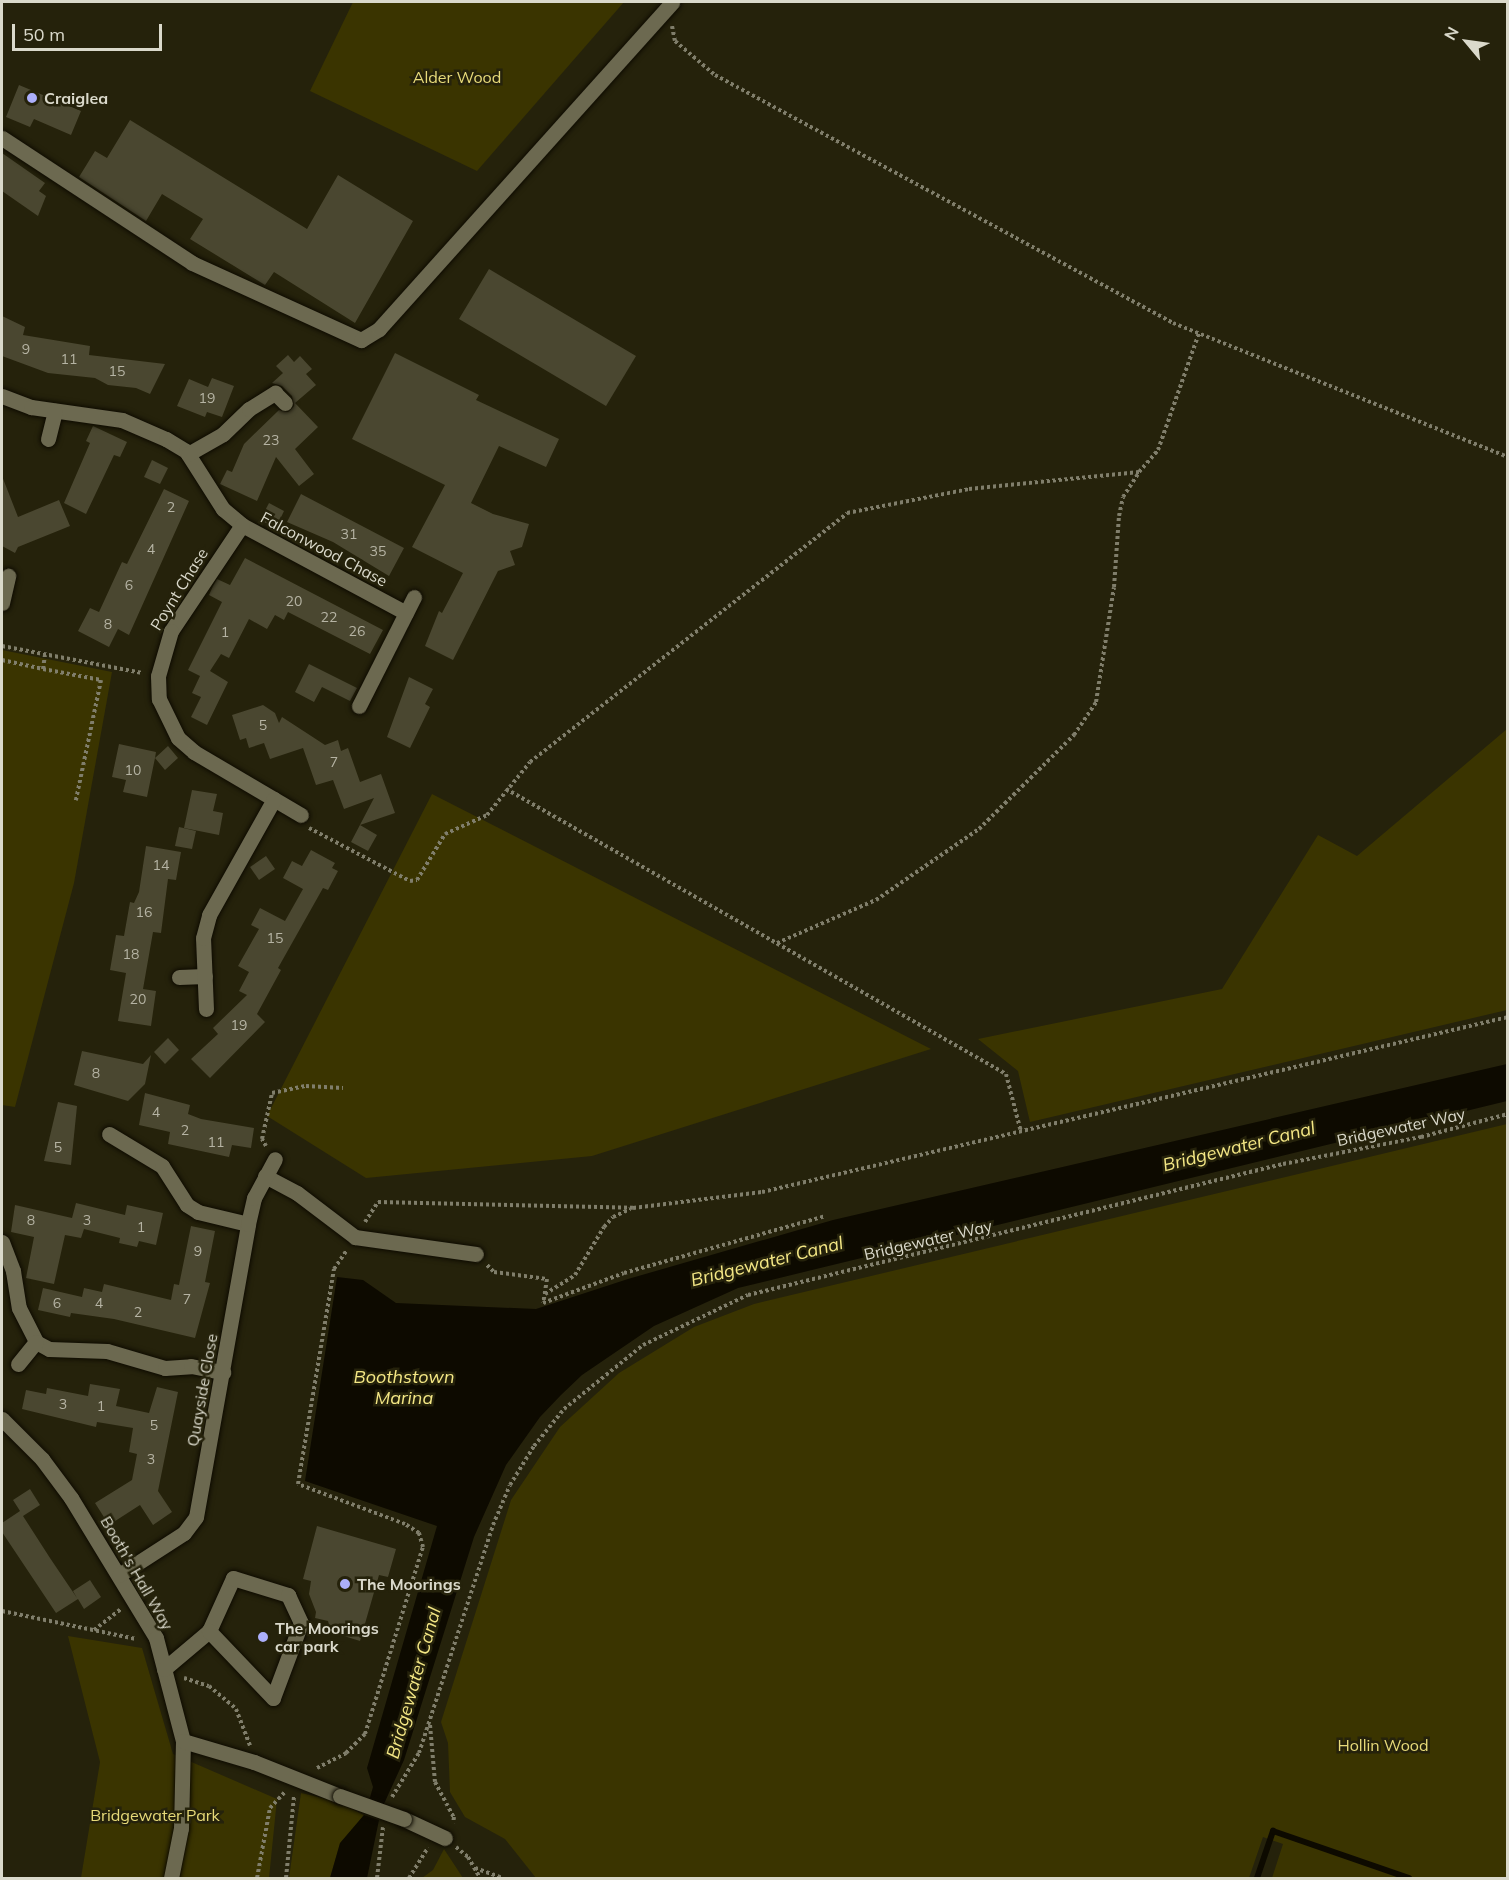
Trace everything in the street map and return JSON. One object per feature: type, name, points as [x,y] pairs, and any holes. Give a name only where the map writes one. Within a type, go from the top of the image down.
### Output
[{"type":"street","points":[[2,138],[192,263],[361,340],[380,329],[672,2]]},
{"type":"street","points":[[188,454],[224,434],[249,409],[274,393],[285,403]]},
{"type":"street","name":"Falconwood Chase","points":[[2,396],[55,411],[122,420],[166,439],[188,454],[218,503],[242,525],[406,613]]},
{"type":"street","points":[[48,439],[55,411]]},
{"type":"street","name":"Poynt Chase","points":[[242,525],[171,631],[158,676],[159,699],[178,738],[301,815]]},
{"type":"street","points":[[2,603],[8,576]]},
{"type":"street","points":[[359,706],[414,597]]},
{"type":"street","points":[[206,1009],[203,938],[209,915],[274,799]]},
{"type":"street","points":[[179,977],[204,976]]},
{"type":"street","points":[[109,1134],[162,1166],[187,1205],[198,1212],[248,1224]]},
{"type":"street","points":[[126,1163],[135,1150]]},
{"type":"street","name":"Quayside Close","points":[[119,1575],[184,1533],[196,1517],[224,1372],[248,1224],[265,1176],[275,1159]]},
{"type":"street","points":[[265,1176],[297,1193],[355,1237],[476,1254]]},
{"type":"street","points":[[2,1242],[14,1271],[19,1308],[36,1342],[49,1349],[107,1350],[165,1368],[191,1366],[224,1372]]},
{"type":"street","points":[[18,1364],[36,1342]]},
{"type":"street","name":"Booth's Hall Way","points":[[2,1419],[42,1459],[134,1599],[157,1644],[183,1741],[181,1828],[171,1878]]},
{"type":"street","points":[[164,1669],[208,1631],[233,1578],[288,1595],[302,1623],[273,1698],[208,1631]]},
{"type":"street","points":[[183,1741],[298,1778],[442,1836]]},
{"type":"path","points":[[670,19],[675,40],[715,75],[1199,333],[1508,457]]},
{"type":"path","points":[[777,943],[876,900],[979,829],[1074,735],[1095,702],[1114,587],[1119,516],[1123,496],[1158,450],[1199,333]]},
{"type":"path","points":[[301,815],[307,827],[410,881],[417,880],[446,834],[487,815],[530,762],[848,513],[969,489],[1139,472]]},
{"type":"path","points":[[2,646],[158,676]]},
{"type":"path","points":[[43,669],[46,654]]},
{"type":"path","points":[[2,660],[101,680],[76,800]]},
{"type":"path","points":[[506,789],[1006,1074],[1021,1132]]},
{"type":"path","points":[[257,1878],[270,1808],[298,1778],[346,1753],[365,1734],[423,1547],[419,1533],[405,1524],[298,1484],[334,1269],[378,1202],[633,1208],[762,1192],[1508,1017]]},
{"type":"path","points":[[275,1159],[262,1139],[273,1093],[306,1086],[344,1088]]},
{"type":"path","name":"Bridgewater Way","points":[[390,1800],[406,1778],[430,1721],[493,1525],[510,1485],[534,1446],[564,1410],[643,1345],[748,1295],[1283,1164],[1421,1137],[1508,1114]]},
{"type":"path","points":[[544,1294],[575,1275],[609,1222],[633,1208]]},
{"type":"path","points":[[476,1254],[494,1272],[547,1279],[543,1303],[624,1273],[825,1216]]},
{"type":"path","points":[[93,1630],[134,1599]]},
{"type":"path","points":[[2,1611],[157,1644]]},
{"type":"path","points":[[164,1669],[209,1686],[236,1708],[254,1762]]},
{"type":"path","points":[[409,1878],[454,1817],[435,1782],[430,1721]]},
{"type":"path","points":[[286,1878],[298,1778]]},
{"type":"path","points":[[377,1878],[385,1819]]},
{"type":"path","points":[[442,1836],[468,1857],[480,1878]]},
{"type":"path","points":[[475,1868],[502,1878]]},
{"type":"green space","name":"Alder Wood","points":[[353,2],[624,2],[477,171],[310,91]]},
{"type":"green space","points":[[2,650],[112,672],[74,883],[15,1107],[2,1105]]},
{"type":"green space","points":[[1507,729],[1507,1010],[1030,1122],[1018,1071],[978,1039],[1222,989],[1318,835],[1357,856]]},
{"type":"green space","points":[[432,794],[931,1049],[592,1156],[366,1178],[267,1116]]},
{"type":"green space","name":"Hollin Wood","points":[[1507,1124],[1507,1878],[1272,1878],[1283,1844],[1263,1837],[1249,1878],[536,1878],[505,1839],[465,1817],[450,1792],[448,1743],[441,1722],[511,1500],[560,1427],[619,1373],[694,1327],[754,1304]]},
{"type":"green space","name":"Bridgewater Park","points":[[68,1636],[142,1648],[173,1754],[277,1799],[269,1878],[81,1878],[100,1762]]},
{"type":"green space","points":[[301,1793],[335,1801],[364,1815],[340,1844],[330,1878],[289,1878]]},
{"type":"green space","points":[[444,1849],[463,1878],[422,1878],[433,1870]]},
{"type":"water","points":[[1507,1064],[1507,1101],[738,1288],[654,1326],[582,1375],[540,1417],[506,1465],[474,1537],[404,1760],[383,1806],[369,1801],[373,1787],[367,1768],[437,1526],[305,1481],[337,1277],[363,1280],[396,1303],[536,1309],[628,1279],[833,1220]]},
{"type":"water","points":[[364,1815],[379,1820],[367,1878],[330,1878],[340,1843]]},
{"type":"building","name":"Craiglea","points":[[19,85],[81,111],[71,135],[34,119],[30,127],[6,117]]},
{"type":"building","points":[[130,120],[307,229],[338,175],[413,221],[355,323],[274,272],[265,285],[190,239],[203,219],[162,194],[146,221],[79,177],[95,151],[107,158]]},
{"type":"building","points":[[2,153],[45,183],[39,191],[46,196],[38,216],[2,191]]},
{"type":"building","points":[[489,269],[636,356],[606,406],[459,319]]},
{"type":"building","points":[[2,316],[25,327],[23,335],[90,346],[89,355],[165,364],[150,394],[136,388],[108,385],[95,378],[48,373],[2,356]]},
{"type":"building","points":[[395,353],[479,395],[476,400],[559,439],[546,467],[499,446],[471,503],[493,514],[529,524],[522,547],[510,551],[515,565],[498,571],[453,660],[425,646],[439,611],[442,613],[463,573],[412,547],[445,485],[352,439]]},
{"type":"building","points":[[288,355],[294,362],[300,356],[312,369],[306,374],[316,385],[295,403],[318,427],[295,449],[314,474],[299,486],[276,457],[257,501],[220,484],[227,470],[232,472],[244,444],[279,410],[288,412],[294,406],[292,396],[282,386],[272,383],[283,373],[276,366]]},
{"type":"building","points":[[212,378],[234,386],[222,417],[207,412],[205,417],[177,406],[189,379],[208,387]]},
{"type":"building","points":[[93,426],[127,442],[120,457],[114,455],[86,514],[64,503],[90,443],[86,441]]},
{"type":"building","points":[[152,460],[168,468],[160,484],[144,477]]},
{"type":"building","points":[[2,476],[18,517],[59,500],[70,526],[18,547],[15,553],[2,546]]},
{"type":"building","points":[[164,489],[189,501],[129,635],[118,629],[109,647],[78,631],[90,608],[99,612],[122,562],[127,564]]},
{"type":"building","points":[[301,494],[404,548],[389,576],[333,542],[287,522]]},
{"type":"building","points":[[269,503],[284,511],[276,528],[260,520]]},
{"type":"building","points":[[245,558],[383,630],[370,654],[288,612],[284,620],[275,615],[267,629],[249,619],[229,658],[221,654],[210,671],[228,682],[207,725],[191,717],[201,697],[192,693],[200,676],[188,670],[222,602],[209,595],[213,586],[217,579],[230,585]]},
{"type":"building","points":[[309,664],[357,688],[350,701],[322,687],[314,702],[295,692]]},
{"type":"building","points":[[409,677],[433,689],[425,704],[430,707],[410,748],[387,737]]},
{"type":"building","points":[[263,705],[275,713],[279,723],[282,717],[325,745],[338,740],[341,751],[348,748],[360,782],[381,774],[395,813],[360,825],[377,835],[368,851],[351,842],[374,798],[344,809],[333,780],[316,785],[303,748],[270,759],[264,743],[249,748],[246,738],[240,740],[232,715]]},
{"type":"building","points":[[119,744],[156,752],[147,797],[123,792],[126,780],[112,777]]},
{"type":"building","points":[[168,746],[178,758],[165,770],[155,758]]},
{"type":"building","points":[[192,790],[217,794],[213,811],[223,813],[219,835],[184,828]]},
{"type":"building","points":[[179,827],[196,831],[192,849],[175,846]]},
{"type":"building","points":[[146,846],[181,852],[176,880],[168,879],[161,933],[153,932],[143,989],[156,991],[151,1026],[118,1021],[126,973],[110,970],[116,935],[124,936],[130,902],[134,903],[139,892]]},
{"type":"building","points":[[311,850],[335,863],[332,868],[338,871],[328,890],[323,888],[278,968],[281,970],[257,1014],[265,1022],[210,1078],[191,1059],[218,1034],[213,1028],[247,995],[239,991],[249,972],[238,966],[259,929],[251,925],[260,908],[285,921],[303,889],[283,878],[292,861],[302,866]]},
{"type":"building","points":[[266,856],[275,869],[259,880],[250,867]]},
{"type":"building","points":[[168,1038],[179,1050],[165,1064],[154,1052]]},
{"type":"building","points":[[82,1051],[143,1064],[151,1055],[145,1084],[128,1101],[74,1085]]},
{"type":"building","points":[[145,1093],[190,1105],[188,1114],[201,1119],[254,1128],[251,1148],[232,1145],[229,1157],[168,1144],[170,1132],[139,1125]]},
{"type":"building","points":[[58,1102],[77,1106],[71,1165],[44,1161]]},
{"type":"building","points":[[76,1203],[125,1215],[127,1205],[163,1213],[156,1245],[139,1241],[137,1247],[119,1243],[120,1238],[84,1229],[81,1238],[65,1235],[54,1284],[26,1278],[34,1237],[11,1232],[15,1205],[72,1218]]},
{"type":"building","points":[[191,1226],[215,1231],[205,1282],[210,1283],[195,1338],[114,1319],[71,1313],[70,1317],[38,1310],[43,1288],[82,1297],[84,1288],[102,1292],[104,1284],[171,1300],[174,1284],[179,1285]]},
{"type":"building","points":[[90,1384],[120,1389],[116,1406],[149,1413],[157,1387],[178,1392],[158,1491],[172,1512],[153,1525],[140,1505],[109,1525],[95,1503],[132,1480],[137,1454],[129,1452],[133,1428],[97,1422],[96,1427],[22,1409],[26,1390],[46,1394],[47,1388],[88,1396]]},
{"type":"building","points":[[30,1489],[40,1505],[23,1516],[50,1558],[77,1598],[73,1591],[90,1580],[101,1597],[84,1609],[78,1599],[56,1613],[2,1532],[2,1523],[20,1511],[13,1500]]},
{"type":"building","name":"The Moorings","points":[[317,1526],[396,1549],[388,1577],[379,1575],[360,1641],[331,1632],[328,1621],[315,1618],[316,1612],[309,1594],[311,1581],[303,1579]]},
{"type":"waterway","points":[[1257,1878],[1273,1831],[1409,1878]]},
{"type":"place","name":"Craiglea","points":[[32,98]]},
{"type":"place","name":"The Moorings","points":[[345,1584]]},
{"type":"place","name":"The Moorings car park","points":[[263,1637]]},
{"type":"water label","name":"Bridgewater Canal","points":[[1239,1147]]},
{"type":"water label","name":"Bridgewater Canal","points":[[767,1262]]},
{"type":"water label","name":"Boothstown Marina","points":[[404,1388]]},
{"type":"water label","name":"Bridgewater Canal","points":[[414,1683]]}]
